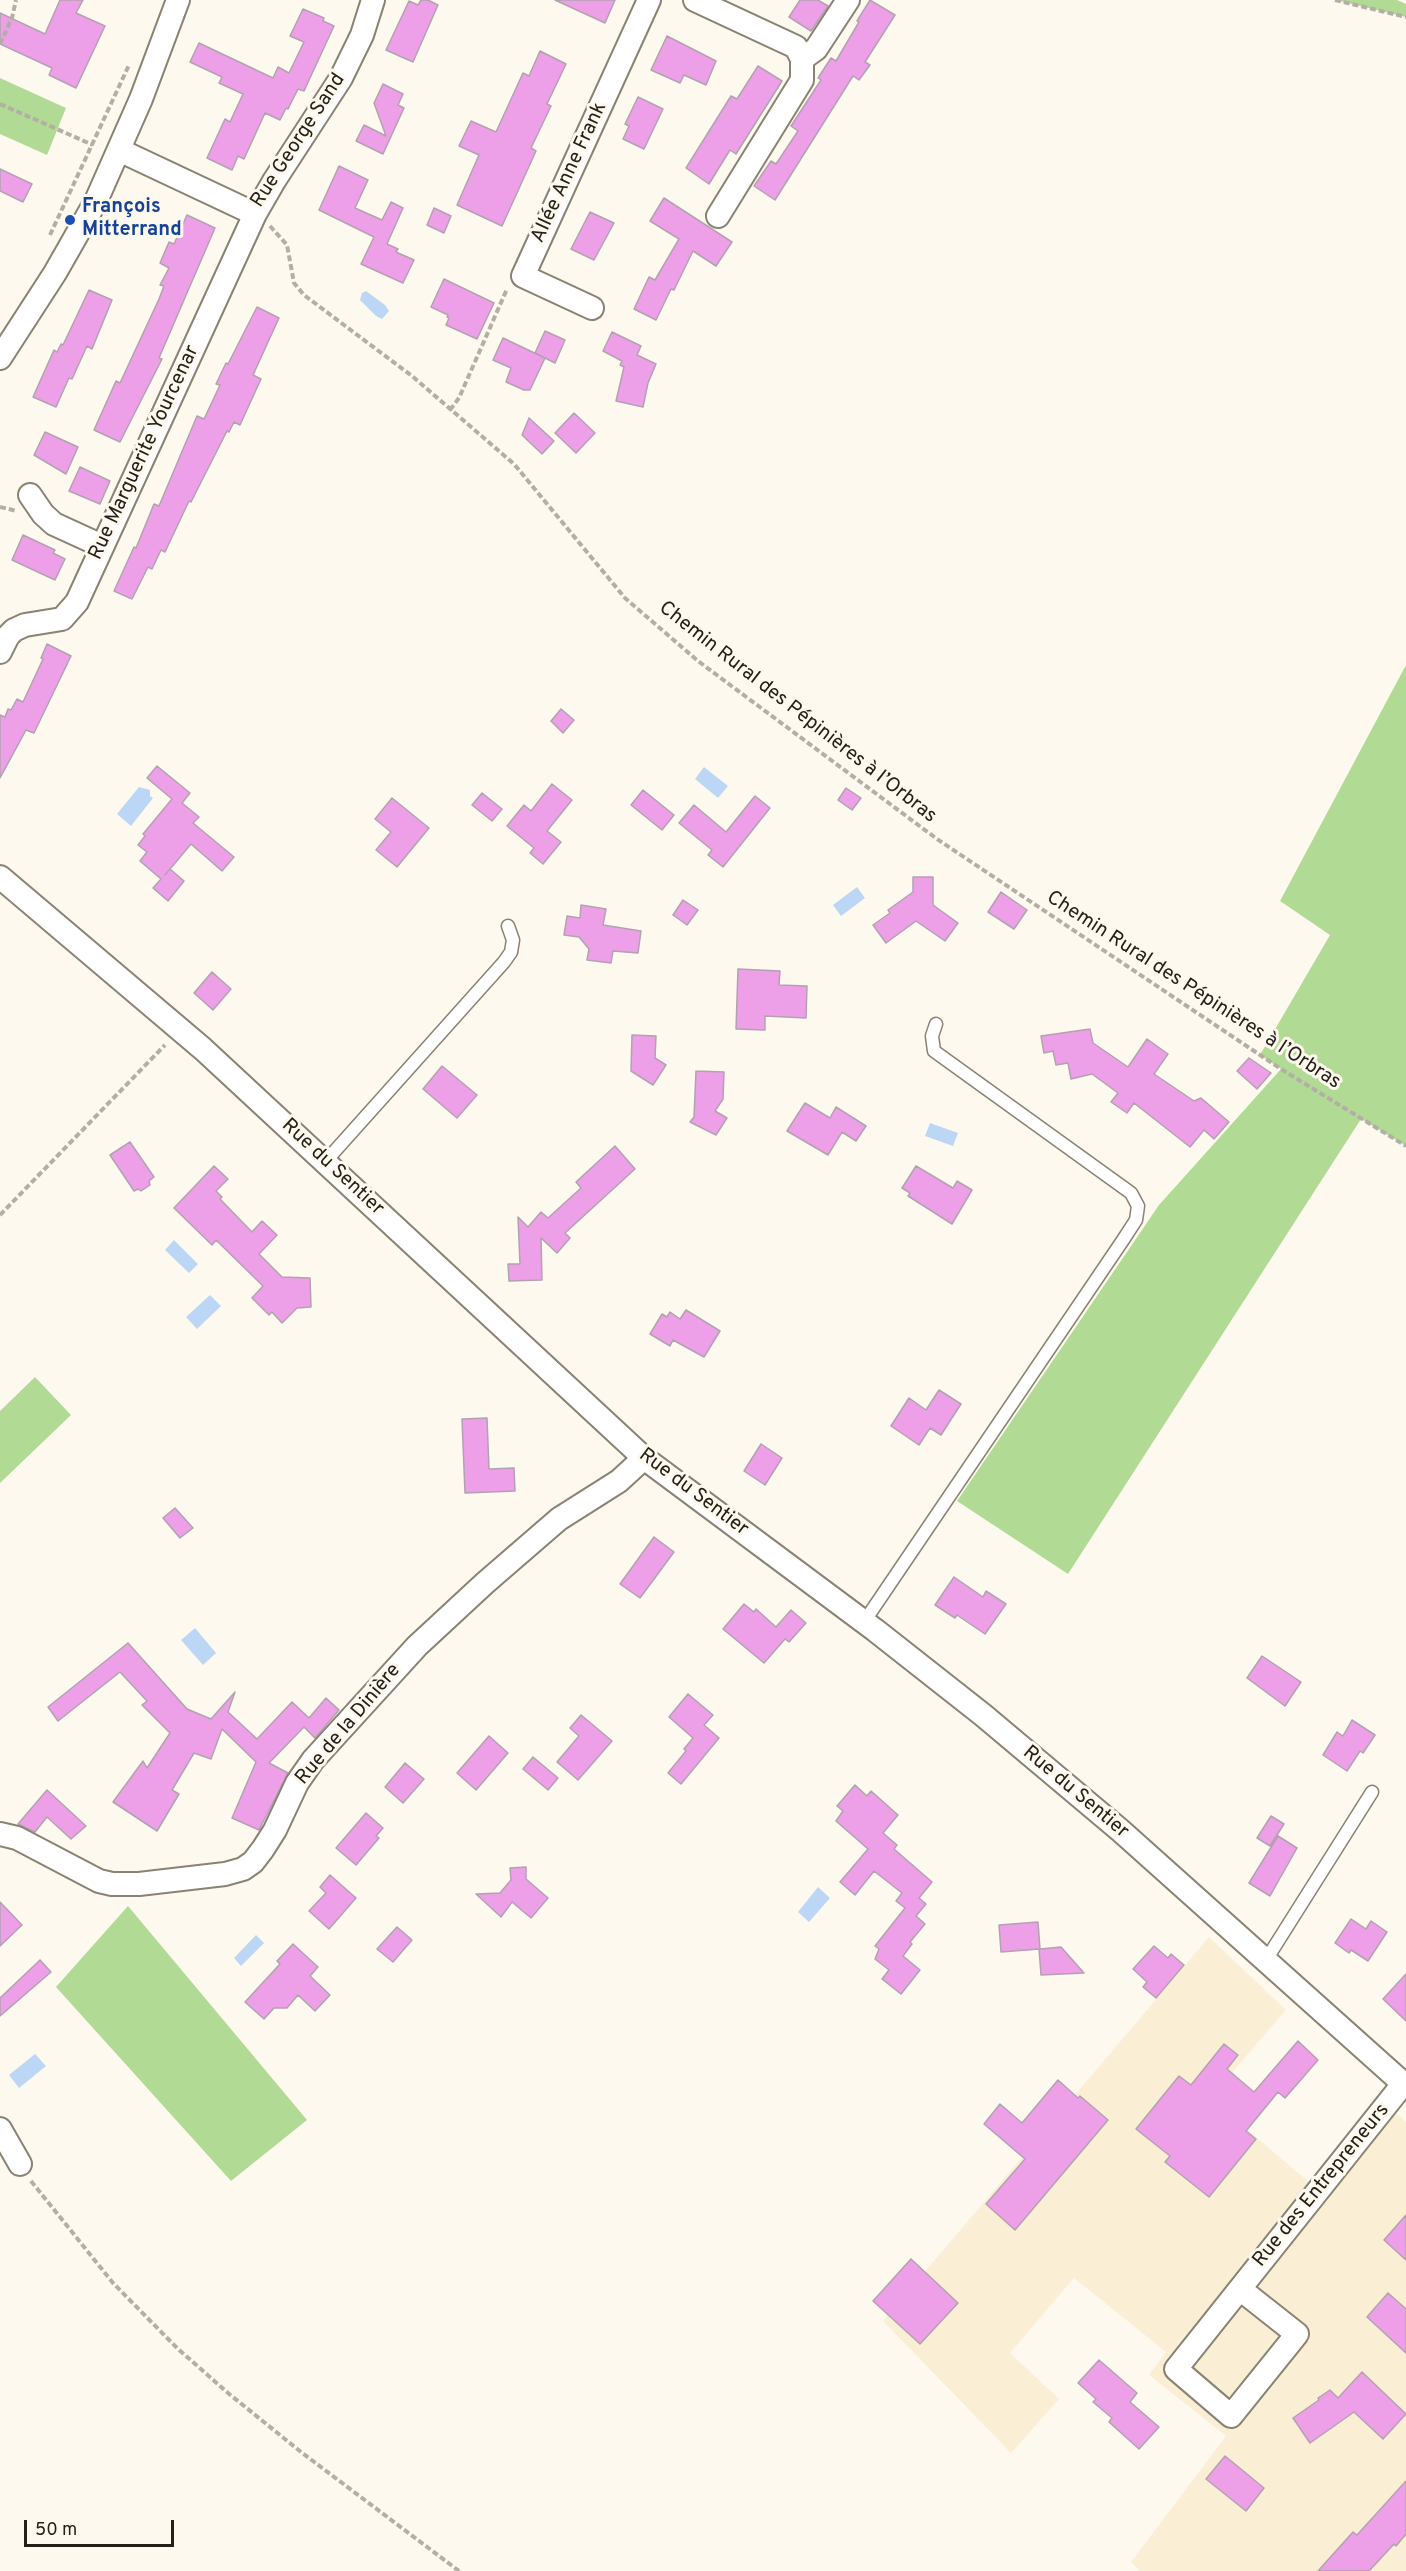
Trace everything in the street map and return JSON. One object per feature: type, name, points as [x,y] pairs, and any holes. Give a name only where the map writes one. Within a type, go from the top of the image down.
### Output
[{"type":"street","points":[[0,358],[55,273],[96,201],[161,50],[178,0]]},
{"type":"street","name":"Allée Anne Frank","points":[[523,276],[649,0]]},
{"type":"street","points":[[695,0],[796,47],[802,58],[802,80],[718,216]]},
{"type":"street","points":[[802,58],[816,48],[848,0]]},
{"type":"street","name":"Rue George Sand","points":[[119,150],[255,214],[341,78],[362,35],[366,2]]},
{"type":"street","name":"Rue Marguerite Yourcenar","points":[[0,652],[8,636],[14,630],[25,625],[63,619],[71,612],[255,214]]},
{"type":"street","points":[[523,276],[592,308]]},
{"type":"street","points":[[30,495],[43,514],[54,524],[102,546]]},
{"type":"street","name":"Rue du Sentier","points":[[0,877],[205,1050],[644,1458],[864,1622],[983,1715],[1104,1817],[1405,2085]]},
{"type":"street","name":"Rue de la Dinière","points":[[0,1834],[16,1838],[99,1881],[112,1884],[139,1884],[225,1874],[243,1869],[253,1862],[263,1849],[275,1830],[297,1783],[313,1760],[417,1646],[484,1583],[559,1519],[619,1481],[644,1458]]},
{"type":"street","name":"Rue des Entrepreneurs","points":[[1240,2289],[1297,2334],[1231,2416],[1176,2368],[1405,2085]]},
{"type":"street","points":[[0,2129],[20,2164]]},
{"type":"lane","points":[[325,1162],[504,962],[511,952],[513,940],[508,926]]},
{"type":"lane","points":[[864,1622],[1123,1240],[1136,1220],[1138,1206],[1131,1193],[934,1051],[932,1036],[936,1024]]},
{"type":"lane","points":[[1266,1960],[1372,1792]]},
{"type":"path","points":[[0,44],[12,18],[16,0]]},
{"type":"path","points":[[1335,0],[1406,17]]},
{"type":"path","points":[[49,237],[131,62]]},
{"type":"path","points":[[0,104],[93,145]]},
{"type":"path","name":"Chemin Rural des Pépinières à l’Orbras","points":[[255,214],[287,245],[294,283],[304,295],[412,376],[514,464],[625,598],[698,661],[937,839],[1281,1069],[1406,1146]]},
{"type":"path","points":[[450,410],[459,398],[510,283],[523,276]]},
{"type":"path","points":[[0,1215],[166,1045],[157,1037]]},
{"type":"path","points":[[20,2164],[34,2186],[113,2283],[177,2348],[301,2452],[459,2571]]},
{"type":"shaded area","points":[[1209,1937],[1286,2010],[1210,2098],[1309,2182],[1379,2098],[1406,2122],[1406,2571],[1140,2571],[1131,2562],[1226,2436],[1149,2375],[1166,2352],[1074,2278],[1010,2353],[1059,2399],[1011,2453],[883,2321]]},
{"type":"green space","points":[[1335,0],[1397,0],[1406,4],[1406,17]]},
{"type":"green space","points":[[0,78],[66,108],[47,155],[0,134]]},
{"type":"green space","points":[[1406,665],[1406,1146],[1361,1119],[1068,1574],[957,1501],[1159,1205],[1281,1069],[1260,1055],[1330,935],[1280,901]]},
{"type":"green space","points":[[35,1377],[71,1415],[0,1483],[0,1411]]},
{"type":"green space","points":[[128,1906],[307,2120],[231,2181],[56,1987]]},
{"type":"water","points":[[366,291],[385,305],[389,311],[382,319],[360,300],[362,293]]},
{"type":"water","points":[[704,767],[728,786],[718,798],[695,779]]},
{"type":"water","points":[[139,787],[150,790],[150,796],[153,798],[131,826],[117,814]]},
{"type":"water","points":[[857,887],[865,898],[841,916],[833,905]]},
{"type":"water","points":[[930,1123],[958,1133],[953,1146],[925,1136]]},
{"type":"water","points":[[174,1240],[198,1264],[189,1273],[165,1250]]},
{"type":"water","points":[[210,1295],[221,1306],[197,1329],[186,1317]]},
{"type":"water","points":[[195,1628],[216,1653],[203,1665],[181,1640]]},
{"type":"water","points":[[818,1887],[830,1898],[809,1922],[798,1912]]},
{"type":"water","points":[[256,1935],[264,1943],[241,1966],[234,1958]]},
{"type":"water","points":[[35,2054],[46,2066],[19,2088],[9,2075]]},
{"type":"building","points":[[60,0],[83,0],[76,13],[105,26],[76,88],[49,75],[52,68],[0,44],[0,13],[45,34]]},
{"type":"building","points":[[421,0],[428,0],[438,5],[413,62],[386,50],[409,1],[418,5]]},
{"type":"building","points":[[555,0],[615,0],[605,23]]},
{"type":"building","points":[[800,0],[818,0],[828,6],[811,31],[789,17]]},
{"type":"building","points":[[870,0],[895,15],[865,62],[870,65],[859,80],[853,76],[775,200],[754,186],[771,161],[776,164],[798,131],[791,126],[821,80],[818,78],[831,58],[836,61]]},
{"type":"building","points":[[303,9],[324,18],[323,21],[334,26],[304,91],[298,89],[280,120],[265,113],[244,159],[238,156],[232,170],[207,158],[225,119],[230,122],[243,94],[219,83],[222,77],[190,62],[199,43],[273,78],[278,67],[289,73],[304,42],[290,36]]},
{"type":"building","points":[[667,36],[716,61],[706,85],[684,75],[680,83],[651,70]]},
{"type":"building","points":[[540,51],[566,64],[547,104],[551,106],[531,148],[536,151],[502,226],[457,205],[479,155],[459,146],[471,121],[496,132],[523,73],[529,76]]},
{"type":"building","points":[[758,66],[782,81],[736,154],[730,150],[709,184],[686,168],[731,96],[737,99]]},
{"type":"building","points":[[383,84],[403,94],[398,105],[404,108],[383,154],[356,141],[364,125],[386,136],[374,103]]},
{"type":"building","points":[[638,97],[663,109],[644,149],[623,139],[629,126],[625,124]]},
{"type":"building","points":[[339,166],[368,180],[355,208],[382,220],[391,202],[403,208],[387,244],[398,249],[396,252],[414,260],[403,283],[361,264],[374,237],[319,210]]},
{"type":"building","points":[[0,169],[32,184],[23,202],[0,191]]},
{"type":"building","points":[[664,198],[732,242],[716,266],[693,251],[656,320],[634,309],[649,277],[655,280],[679,239],[650,221]]},
{"type":"building","points":[[434,208],[451,216],[444,233],[427,225]]},
{"type":"building","points":[[590,212],[614,223],[594,260],[571,249]]},
{"type":"building","points":[[187,215],[215,228],[159,358],[162,359],[120,442],[94,430],[116,381],[120,383],[159,299],[164,286],[160,285],[169,268],[160,263],[169,242],[174,244]]},
{"type":"building","points":[[444,279],[494,303],[477,339],[446,325],[448,315],[431,307]]},
{"type":"building","points":[[89,290],[112,300],[92,349],[87,346],[56,407],[33,397],[54,350],[57,352],[61,344],[63,345]]},
{"type":"building","points":[[257,307],[279,318],[253,375],[261,379],[240,425],[234,422],[229,432],[227,431],[191,502],[189,501],[165,552],[161,550],[152,569],[148,567],[132,599],[114,591],[134,547],[136,548],[154,504],[159,506],[197,416],[204,419],[220,385],[216,384]]},
{"type":"building","points":[[545,331],[565,340],[555,363],[535,353]]},
{"type":"building","points":[[612,332],[641,346],[637,355],[656,364],[648,383],[643,407],[616,401],[624,367],[620,365],[622,361],[603,351]]},
{"type":"building","points":[[503,338],[545,358],[530,390],[524,390],[506,382],[511,368],[493,360]]},
{"type":"building","points":[[574,413],[595,433],[576,453],[555,433]]},
{"type":"building","points":[[529,418],[554,441],[542,454],[522,435]]},
{"type":"building","points":[[45,432],[78,447],[66,474],[34,455]]},
{"type":"building","points":[[80,467],[110,481],[100,504],[69,491]]},
{"type":"building","points":[[23,535],[55,550],[53,553],[65,559],[55,580],[12,560]]},
{"type":"building","points":[[47,644],[71,656],[34,733],[26,730],[0,778],[0,715],[5,717],[8,709],[11,710],[17,699],[23,702],[43,659],[41,658]]},
{"type":"building","points":[[561,709],[574,720],[563,733],[551,721]]},
{"type":"building","points":[[157,766],[190,793],[182,803],[199,817],[193,823],[234,857],[222,871],[191,844],[170,869],[184,881],[168,901],[153,888],[161,879],[140,861],[147,852],[138,845],[145,836],[143,834],[172,799],[147,778]]},
{"type":"building","points":[[552,784],[572,800],[547,831],[561,842],[543,864],[530,853],[534,848],[507,826],[524,805],[531,811]]},
{"type":"building","points":[[846,788],[861,798],[852,810],[838,800]]},
{"type":"building","points":[[643,790],[674,815],[662,830],[631,805]]},
{"type":"building","points":[[482,793],[502,809],[492,821],[472,805]]},
{"type":"building","points":[[755,796],[770,808],[723,867],[708,855],[712,850],[679,823],[694,805],[726,832]]},
{"type":"building","points":[[392,798],[429,828],[397,867],[376,850],[391,832],[375,819]]},
{"type":"building","points":[[913,877],[933,877],[933,905],[958,923],[945,941],[916,921],[886,943],[873,925],[890,913],[888,910],[913,892]]},
{"type":"building","points":[[1001,892],[1027,910],[1014,929],[988,912]]},
{"type":"building","points":[[683,900],[698,910],[687,925],[673,915]]},
{"type":"building","points":[[581,905],[606,909],[603,925],[641,931],[638,953],[613,951],[611,963],[587,960],[589,949],[579,937],[564,935],[567,916],[580,918]]},
{"type":"building","points":[[738,969],[780,971],[779,985],[807,986],[806,1018],[765,1016],[765,1030],[736,1029]]},
{"type":"building","points":[[212,972],[231,989],[213,1010],[194,993]]},
{"type":"building","points":[[1090,1029],[1093,1043],[1128,1067],[1147,1039],[1168,1054],[1154,1074],[1194,1101],[1201,1098],[1229,1122],[1214,1139],[1204,1130],[1190,1147],[1134,1103],[1127,1113],[1111,1102],[1118,1093],[1092,1074],[1071,1079],[1068,1063],[1056,1065],[1053,1051],[1044,1053],[1041,1036]]},
{"type":"building","points":[[632,1035],[656,1036],[655,1058],[666,1065],[653,1085],[631,1071]]},
{"type":"building","points":[[1249,1058],[1271,1073],[1257,1089],[1237,1071]]},
{"type":"building","points":[[442,1066],[477,1095],[457,1118],[423,1089]]},
{"type":"building","points":[[696,1071],[724,1072],[723,1099],[715,1111],[727,1118],[716,1135],[690,1122],[694,1117]]},
{"type":"building","points":[[805,1103],[830,1118],[836,1107],[866,1126],[856,1141],[842,1132],[828,1155],[787,1131]]},
{"type":"building","points":[[130,1142],[154,1177],[149,1181],[150,1185],[141,1191],[138,1189],[134,1191],[110,1155]]},
{"type":"building","points":[[615,1146],[635,1169],[565,1233],[570,1238],[557,1253],[541,1238],[542,1280],[509,1281],[508,1264],[520,1264],[518,1217],[528,1227],[541,1212],[548,1218],[581,1188],[576,1182]]},
{"type":"building","points":[[214,1166],[228,1179],[216,1191],[222,1197],[220,1199],[252,1232],[262,1221],[277,1235],[259,1254],[282,1277],[310,1278],[311,1307],[297,1308],[282,1323],[272,1312],[269,1315],[252,1298],[263,1286],[216,1240],[212,1245],[174,1208]]},
{"type":"building","points":[[916,1166],[953,1188],[957,1181],[972,1190],[952,1224],[908,1196],[910,1193],[902,1188]]},
{"type":"building","points":[[686,1310],[720,1331],[704,1357],[673,1340],[670,1346],[650,1334],[662,1314],[667,1317],[670,1312],[680,1319]]},
{"type":"building","points":[[939,1390],[961,1404],[941,1435],[930,1428],[919,1445],[891,1426],[909,1398],[926,1410]]},
{"type":"building","points":[[487,1418],[489,1469],[514,1468],[515,1491],[465,1493],[462,1419]]},
{"type":"building","points":[[761,1444],[782,1458],[765,1485],[744,1471]]},
{"type":"building","points":[[175,1508],[193,1528],[180,1538],[163,1518]]},
{"type":"building","points":[[654,1537],[674,1552],[640,1598],[620,1584]]},
{"type":"building","points":[[954,1577],[983,1597],[986,1591],[1006,1604],[985,1634],[957,1615],[955,1618],[935,1605]]},
{"type":"building","points":[[744,1604],[754,1612],[756,1609],[776,1627],[791,1610],[806,1623],[789,1642],[785,1639],[764,1663],[723,1629]]},
{"type":"building","points":[[128,1643],[187,1709],[211,1719],[235,1692],[228,1712],[257,1739],[292,1702],[309,1718],[326,1698],[339,1710],[315,1738],[304,1727],[269,1763],[288,1773],[259,1830],[232,1818],[256,1762],[222,1729],[211,1759],[194,1753],[172,1790],[179,1794],[157,1831],[113,1802],[143,1761],[147,1768],[170,1733],[142,1705],[147,1701],[120,1672],[58,1721],[48,1707]]},
{"type":"building","points":[[1262,1656],[1301,1682],[1285,1706],[1247,1678]]},
{"type":"building","points":[[688,1694],[713,1715],[704,1725],[719,1738],[681,1784],[668,1773],[686,1751],[684,1749],[693,1738],[669,1717]]},
{"type":"building","points":[[581,1715],[612,1741],[578,1780],[557,1762],[579,1736],[570,1728]]},
{"type":"building","points":[[1352,1720],[1375,1735],[1363,1753],[1360,1751],[1347,1771],[1323,1755],[1337,1732],[1343,1736]]},
{"type":"building","points":[[489,1736],[508,1753],[476,1790],[457,1773]]},
{"type":"building","points":[[533,1757],[558,1778],[548,1790],[523,1769]]},
{"type":"building","points":[[405,1763],[424,1779],[403,1803],[385,1787]]},
{"type":"building","points":[[855,1785],[867,1796],[871,1791],[898,1815],[883,1833],[897,1845],[894,1849],[932,1882],[919,1898],[926,1904],[916,1916],[925,1924],[910,1942],[912,1944],[903,1956],[920,1970],[901,1994],[882,1979],[889,1970],[875,1959],[879,1949],[875,1946],[905,1908],[896,1901],[902,1893],[874,1871],[855,1895],[840,1882],[868,1849],[836,1821],[843,1811],[837,1806]]},
{"type":"building","points":[[47,1790],[86,1826],[71,1839],[47,1817],[35,1832],[18,1824]]},
{"type":"building","points":[[366,1813],[383,1828],[376,1836],[379,1838],[356,1865],[336,1848]]},
{"type":"building","points":[[1271,1816],[1284,1824],[1270,1846],[1257,1838]]},
{"type":"building","points":[[1278,1836],[1297,1848],[1270,1896],[1249,1883]]},
{"type":"building","points":[[526,1867],[526,1879],[548,1898],[531,1918],[512,1902],[501,1917],[476,1894],[500,1893],[511,1880],[510,1868]]},
{"type":"building","points":[[330,1875],[356,1898],[329,1929],[309,1911],[326,1893],[320,1887]]},
{"type":"building","points":[[0,1902],[22,1925],[0,1946]]},
{"type":"building","points":[[1351,1919],[1366,1929],[1371,1921],[1387,1932],[1368,1961],[1351,1950],[1349,1953],[1335,1943]]},
{"type":"building","points":[[1038,1922],[1040,1949],[1061,1947],[1084,1973],[1041,1975],[1039,1949],[1001,1952],[999,1925]]},
{"type":"building","points":[[397,1927],[412,1940],[393,1962],[377,1949]]},
{"type":"building","points":[[293,1944],[318,1967],[310,1976],[330,1995],[315,2011],[298,1995],[287,2008],[274,2008],[264,2019],[245,2002],[280,1964],[277,1961]]},
{"type":"building","points":[[1154,1946],[1168,1958],[1171,1954],[1184,1965],[1156,1998],[1143,1987],[1147,1982],[1133,1969]]},
{"type":"building","points":[[40,1960],[51,1972],[0,2016],[0,1998]]},
{"type":"building","points":[[1406,1974],[1406,2021],[1383,1999]]},
{"type":"building","points":[[1298,2041],[1318,2060],[1285,2098],[1278,2092],[1246,2131],[1256,2139],[1209,2197],[1165,2162],[1170,2156],[1136,2129],[1179,2076],[1191,2085],[1224,2044],[1238,2055],[1227,2069],[1254,2092]]},
{"type":"building","points":[[1058,2080],[1108,2120],[1015,2230],[986,2204],[1025,2159],[984,2124],[1000,2104],[1022,2123]]},
{"type":"building","points":[[1406,2215],[1406,2260],[1384,2240]]},
{"type":"building","points":[[911,2259],[958,2303],[920,2344],[873,2301]]},
{"type":"building","points":[[1388,2293],[1406,2309],[1406,2353],[1367,2317]]},
{"type":"building","points":[[1099,2360],[1137,2393],[1130,2402],[1159,2427],[1139,2449],[1109,2422],[1112,2418],[1093,2402],[1096,2399],[1078,2383]]},
{"type":"building","points":[[1362,2372],[1406,2414],[1383,2439],[1354,2412],[1310,2443],[1293,2418],[1330,2390],[1338,2398]]},
{"type":"building","points":[[1225,2456],[1264,2488],[1246,2511],[1206,2479]]},
{"type":"building","points":[[1406,2481],[1406,2534],[1396,2546],[1394,2544],[1369,2571],[1318,2571],[1353,2532],[1357,2535]]},
{"type":"place","name":"François Mitterrand","points":[[70,220]]}]
